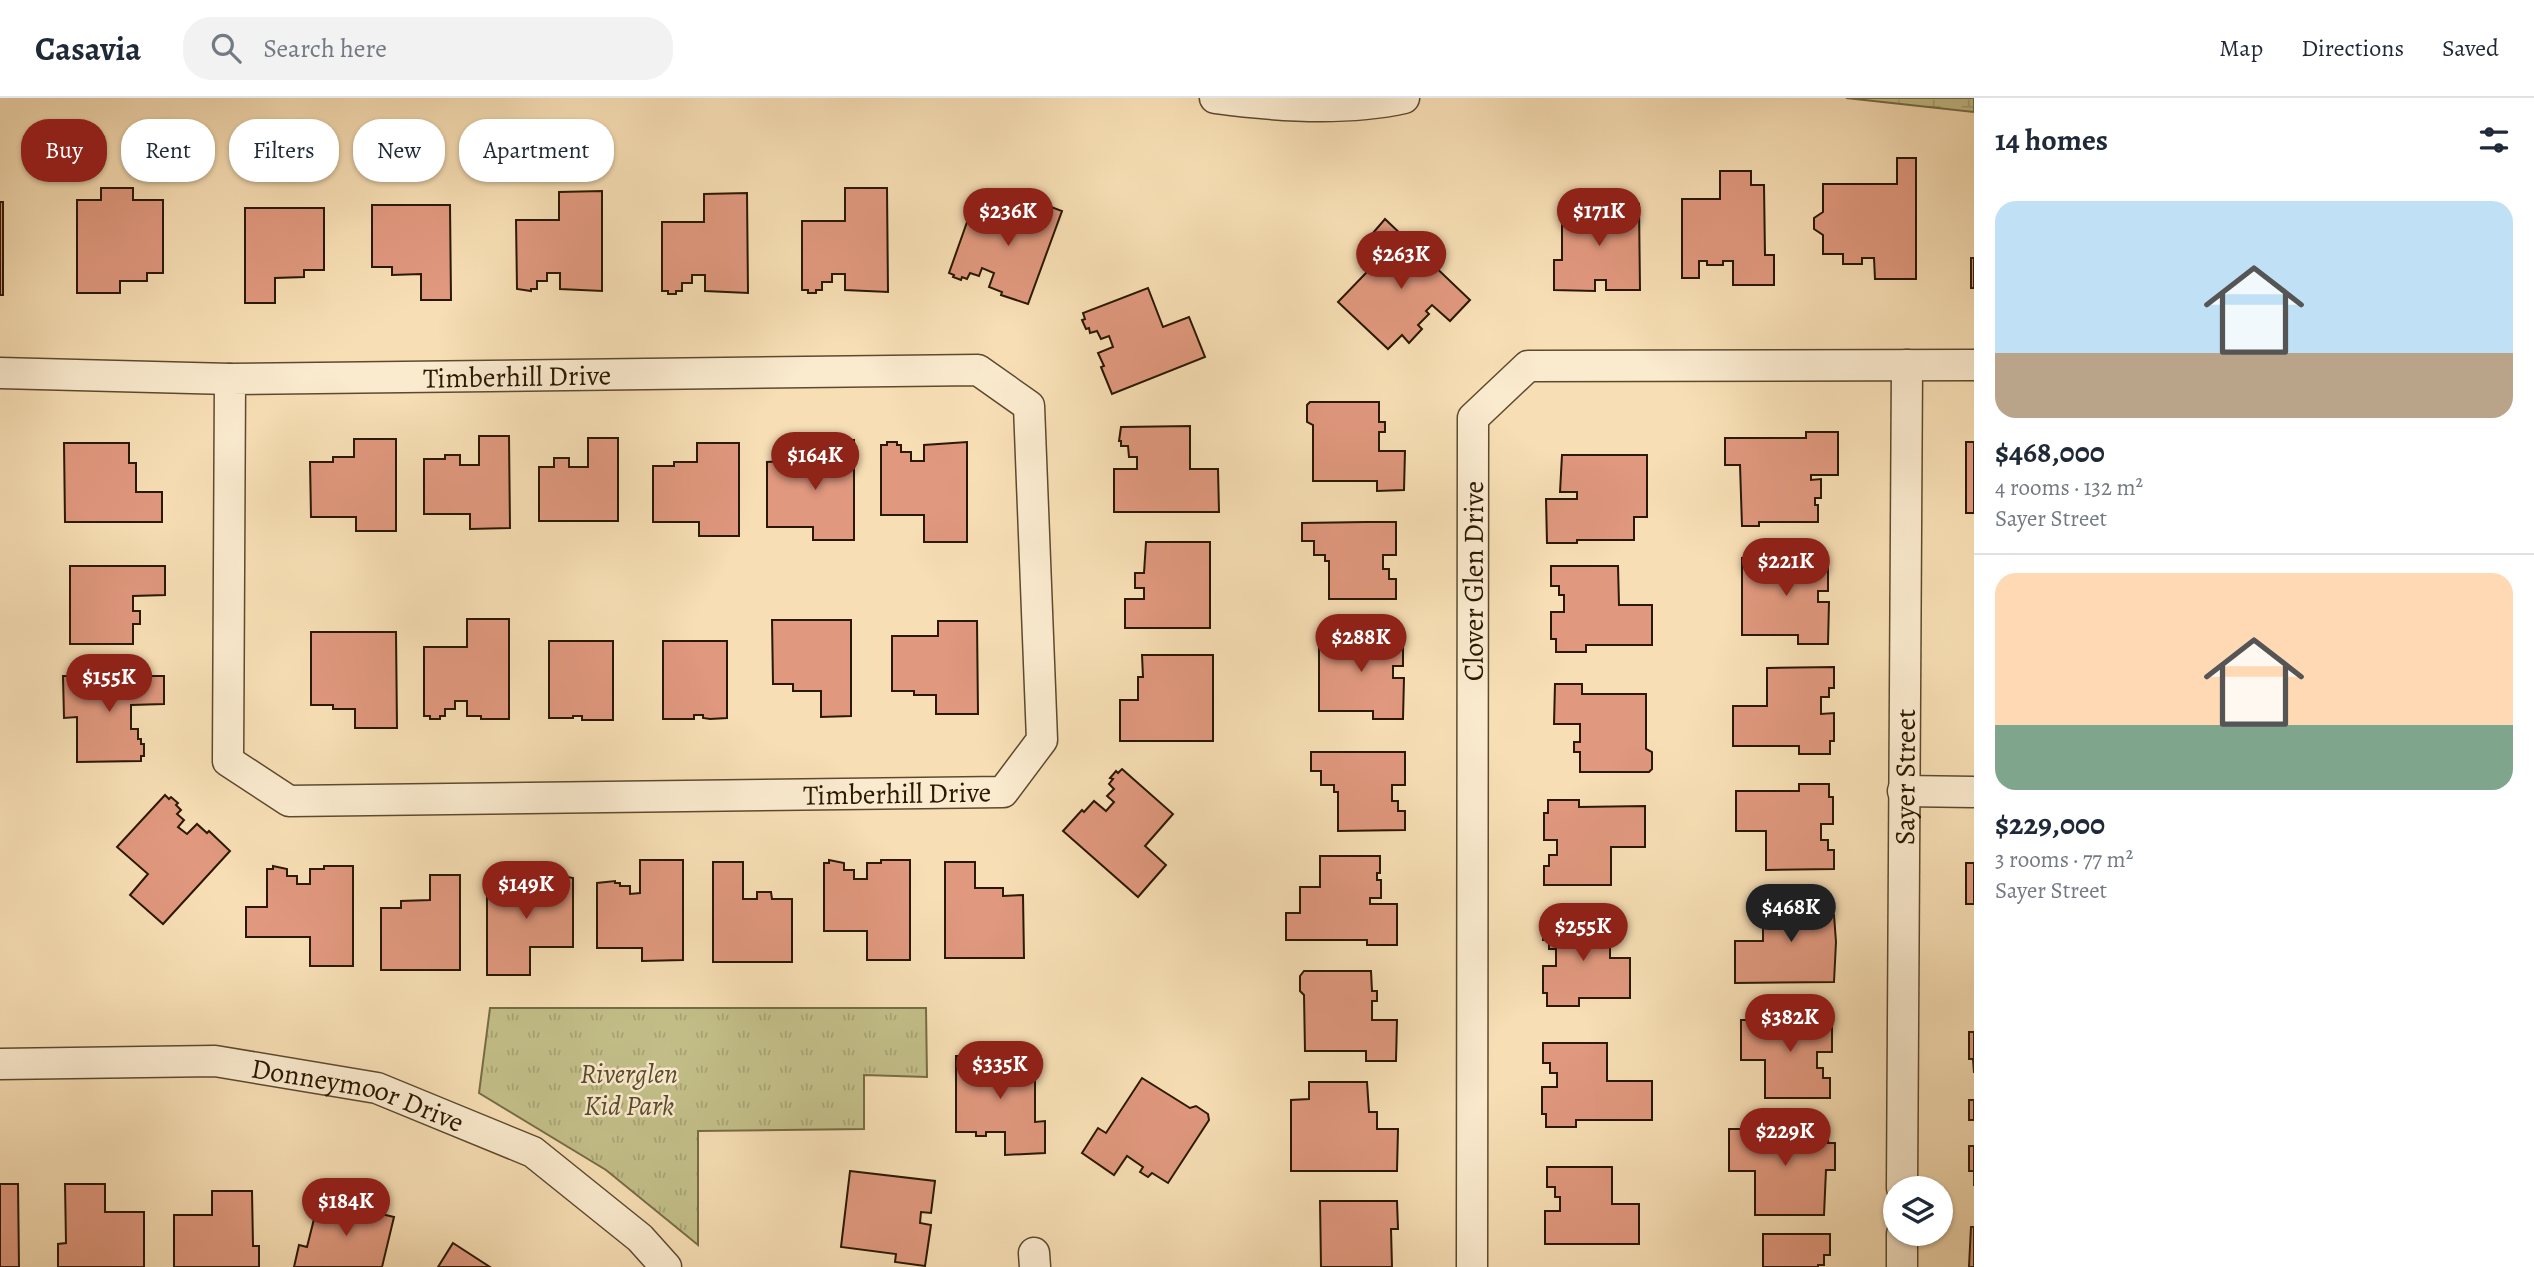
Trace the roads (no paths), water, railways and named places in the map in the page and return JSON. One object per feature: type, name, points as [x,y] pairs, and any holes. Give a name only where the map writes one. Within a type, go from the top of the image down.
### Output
[{"type":"street","points":[[1216,98],[1295,106],[1404,98]]},
{"type":"street","name":"Sayer Street","points":[[1902,1176],[1907,365]]},
{"type":"street","name":"Clover Glen Drive","points":[[1472,1267],[1473,418],[1528,366],[1974,365]]},
{"type":"street","name":"Timberhill Drive","points":[[0,373],[230,379],[978,370],[1029,406],[1042,740],[1003,792],[289,801],[228,761],[230,379]]},
{"type":"street","points":[[1903,791],[1974,792]]},
{"type":"street","name":"Donneymoor Drive","points":[[0,1064],[215,1061],[377,1088],[533,1152],[640,1238],[666,1267]]},
{"type":"street","points":[[1902,1246],[1902,1267]]},
{"type":"park label","name":"Riverglen Kid Park","points":[[629,1089]]}]
